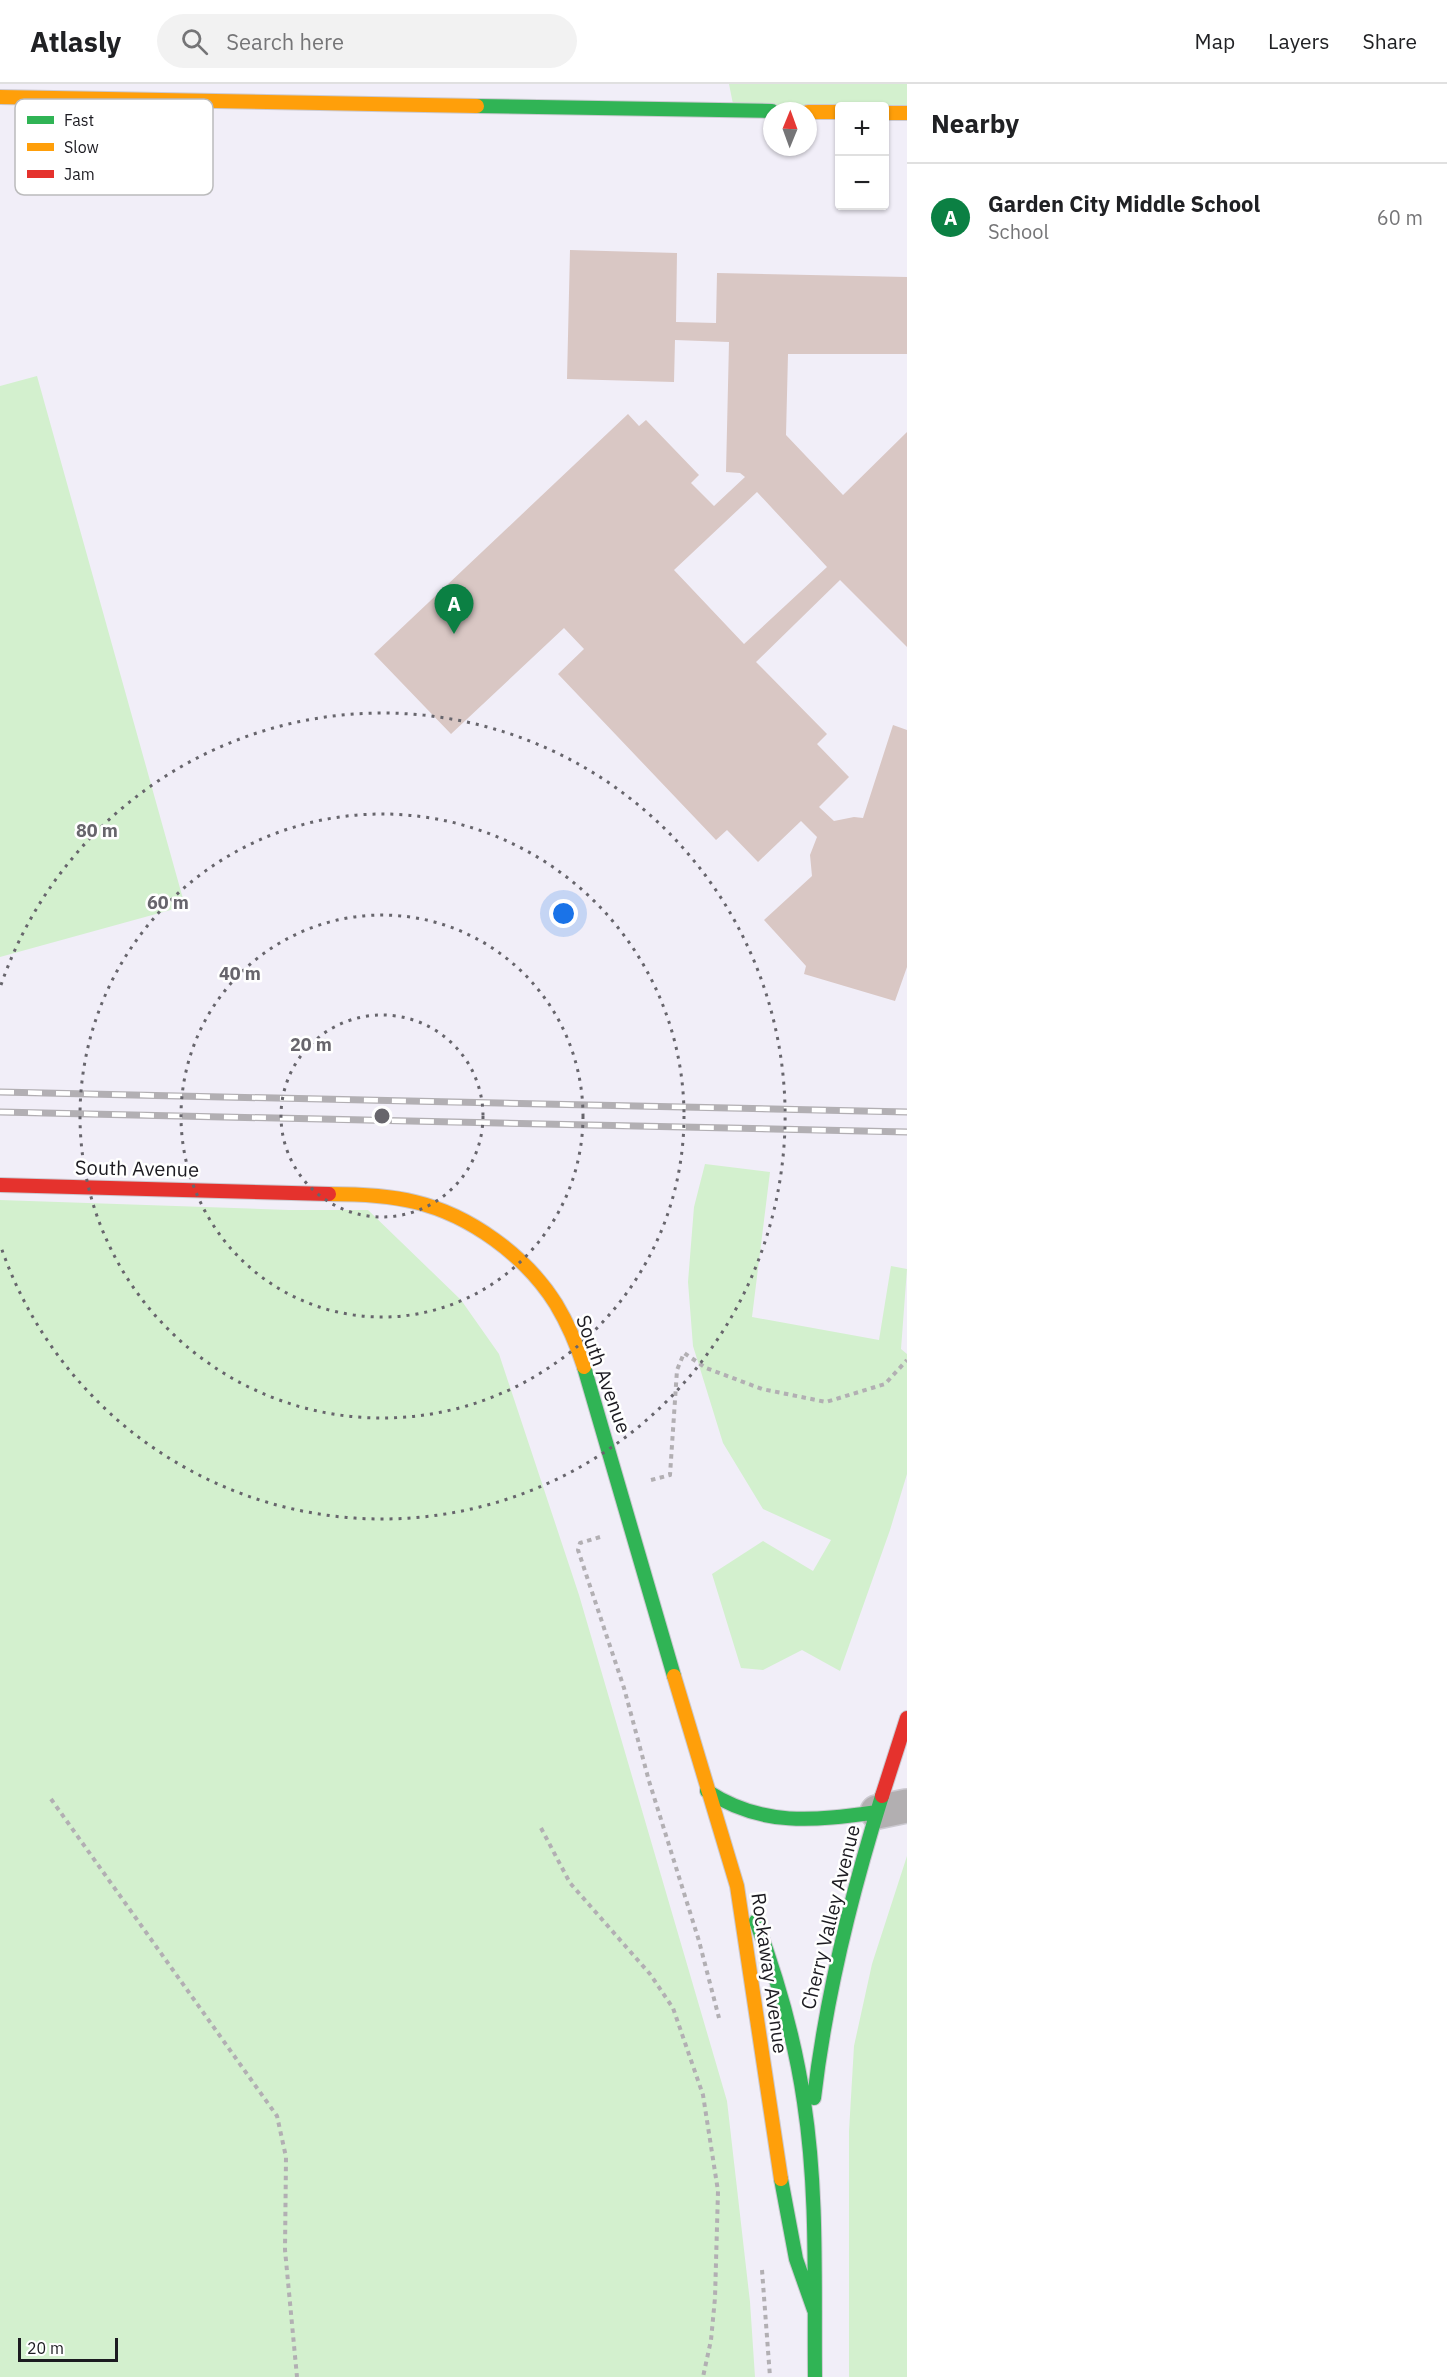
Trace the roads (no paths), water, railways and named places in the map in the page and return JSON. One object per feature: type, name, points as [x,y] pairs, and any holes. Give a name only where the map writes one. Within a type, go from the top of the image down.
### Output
[{"type":"street","points":[[200,84],[204,99]]},
{"type":"street","points":[[0,97],[102,99]]},
{"type":"street","points":[[213,101],[763,111]]},
{"type":"street","points":[[817,112],[835,112]]},
{"type":"street","points":[[889,113],[907,113]]},
{"type":"street","name":"South Avenue","points":[[0,1185],[380,1195],[428,1205],[490,1235],[513,1254],[546,1290],[567,1323],[586,1371],[707,1791],[737,1886]]},
{"type":"street","name":"Cherry Valley Avenue","points":[[811,2166],[815,2086],[827,2000],[892,1809],[907,1718]]},
{"type":"street","points":[[707,1791],[730,1806],[762,1816],[798,1820],[832,1819],[892,1809]]},
{"type":"street","name":"Rockaway Avenue","points":[[737,1886],[756,1921],[770,1958],[791,2031],[803,2095],[811,2166],[815,2377]]},
{"type":"street","name":"Rockaway Avenue","points":[[737,1886],[778,2163],[796,2259],[814,2310]]},
{"type":"railway","points":[[0,1092],[907,1112]]},
{"type":"railway","points":[[0,1112],[907,1132]]},
{"type":"place","name":"Garden City Middle School","points":[[454,634]]}]
